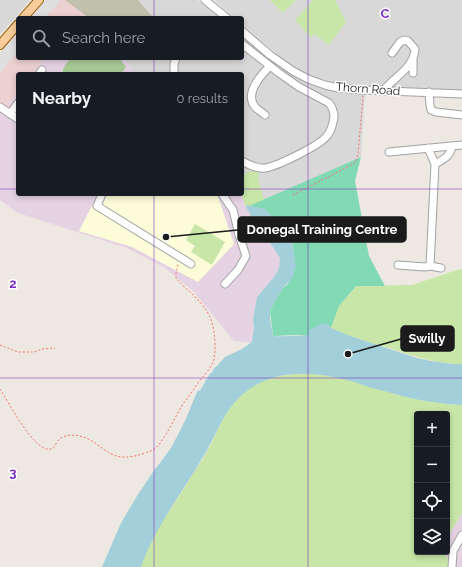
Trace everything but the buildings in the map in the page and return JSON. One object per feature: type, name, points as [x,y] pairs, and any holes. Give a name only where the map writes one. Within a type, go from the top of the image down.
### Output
[{"type":"main road","points":[[25,16],[39,0]]},
{"type":"main road","points":[[0,45],[16,26]]},
{"type":"street","points":[[205,0],[225,16]]},
{"type":"street","name":"Thorn Road","points":[[244,33],[270,55],[293,71],[325,85],[338,88],[363,90],[462,94]]},
{"type":"street","points":[[392,53],[400,42],[404,40],[408,41],[415,49],[413,58],[413,73]]},
{"type":"street","points":[[244,46],[299,87],[324,99],[333,107],[334,111],[334,119],[330,132],[315,146],[265,168],[250,166],[244,162]]},
{"type":"street","points":[[383,91],[388,84],[405,70],[413,58]]},
{"type":"street","points":[[174,72],[175,60]]},
{"type":"street","points":[[265,115],[255,106],[252,100],[252,92],[257,82],[270,66]]},
{"type":"street","points":[[287,78],[293,71]]},
{"type":"street","points":[[429,92],[431,110],[462,115]]},
{"type":"street","points":[[10,114],[16,106]]},
{"type":"street","points":[[0,107],[16,118]]},
{"type":"street","points":[[389,152],[462,145]]},
{"type":"street","points":[[435,164],[449,156],[452,146]]},
{"type":"street","points":[[428,148],[435,164],[430,266]]},
{"type":"street","points":[[101,196],[97,206],[191,264]]},
{"type":"street","points":[[223,196],[233,210],[246,256],[238,270],[225,284]]},
{"type":"street","points":[[398,265],[430,266],[441,268]]},
{"type":"street","points":[[452,567],[453,551],[462,535]]},
{"type":"path","points":[[293,195],[355,163],[358,154],[363,90]]},
{"type":"path","points":[[0,389],[25,430],[35,441],[45,448],[50,449],[55,447],[58,440],[64,436],[79,436],[87,438],[112,455],[120,458],[130,457],[156,448],[183,404],[210,367],[214,359],[215,349],[210,316],[197,299],[176,278],[180,258]]},
{"type":"path","points":[[0,345],[18,352],[34,352],[42,349],[55,348]]},
{"type":"shaded area","points":[[0,0],[30,0],[16,16],[0,35]]},
{"type":"shaded area","points":[[46,0],[65,0],[86,16],[32,16]]},
{"type":"shaded area","points":[[46,0],[60,1],[47,16],[33,16]]},
{"type":"shaded area","points":[[65,0],[138,0],[152,16],[86,16]]},
{"type":"shaded area","points":[[138,0],[198,0],[218,16],[152,16]]},
{"type":"shaded area","points":[[270,0],[283,13],[296,0],[462,0],[462,90],[365,87],[337,83],[310,76],[292,66],[244,26],[244,16],[233,16],[215,1]]},
{"type":"shaded area","points":[[16,34],[16,60],[43,60],[34,72],[16,72],[16,93],[3,109],[0,107],[0,53]]},
{"type":"shaded area","points":[[16,35],[16,53],[0,73],[0,54]]},
{"type":"shaded area","points":[[244,38],[279,67],[316,87],[365,93],[361,157],[264,200],[258,179],[248,171],[244,176],[244,72],[134,72],[124,60],[244,60]]},
{"type":"shaded area","points":[[43,60],[124,60],[134,72],[34,72]]},
{"type":"shaded area","points":[[16,93],[16,196],[242,196],[245,205],[255,223],[265,228],[265,235],[280,258],[279,268],[274,277],[257,297],[253,320],[254,328],[252,343],[234,341],[193,291],[165,268],[127,248],[18,213],[0,200],[0,107],[3,109]]},
{"type":"shaded area","points":[[97,196],[218,196],[234,244],[198,282],[132,247],[79,231]]},
{"type":"shaded area","points":[[462,513],[462,567],[449,567],[445,555],[450,555],[450,533]]},
{"type":"green space","points":[[270,0],[296,0],[283,13]]},
{"type":"green space","points":[[313,0],[335,0],[346,22],[329,45],[314,34],[311,38],[295,20]]},
{"type":"green space","points":[[69,60],[121,60],[126,67],[122,72],[63,72],[66,63]]},
{"type":"green space","points":[[361,157],[355,181],[369,256],[385,286],[356,286],[339,306],[331,328],[328,325],[310,336],[273,336],[270,312],[271,308],[282,289],[288,284],[294,253],[292,243],[265,209],[249,206]]},
{"type":"green space","points":[[248,171],[259,172],[258,179],[264,200],[249,206],[245,205],[242,196],[244,196],[244,176]]},
{"type":"green space","points":[[195,224],[225,242],[212,265],[191,252],[195,246],[186,240]]},
{"type":"green space","points":[[462,269],[462,364],[443,363],[416,357],[361,340],[331,328],[339,306],[356,286],[412,285]]},
{"type":"green space","points":[[294,374],[314,374],[349,380],[376,389],[420,400],[462,405],[462,513],[450,533],[450,411],[414,411],[414,555],[446,555],[449,561],[449,567],[141,567],[161,523],[208,450],[230,409],[240,396],[251,387],[275,377]]},
{"type":"water","points":[[245,205],[265,209],[292,243],[296,266],[293,277],[282,289],[271,308],[270,319],[273,336],[310,336],[309,330],[325,323],[331,328],[353,337],[417,358],[462,364],[462,405],[440,403],[402,396],[351,381],[317,375],[287,375],[260,383],[247,391],[230,408],[203,457],[161,524],[141,567],[102,567],[121,523],[155,469],[171,448],[185,421],[197,392],[201,389],[214,368],[225,357],[242,349],[252,342],[254,328],[253,320],[257,297],[274,277],[279,268],[280,258],[265,235],[265,228],[255,223]]},
{"type":"place","name":"Donegal Training Centre","points":[[166,237]]},
{"type":"place","name":"Swilly","points":[[348,354]]}]
